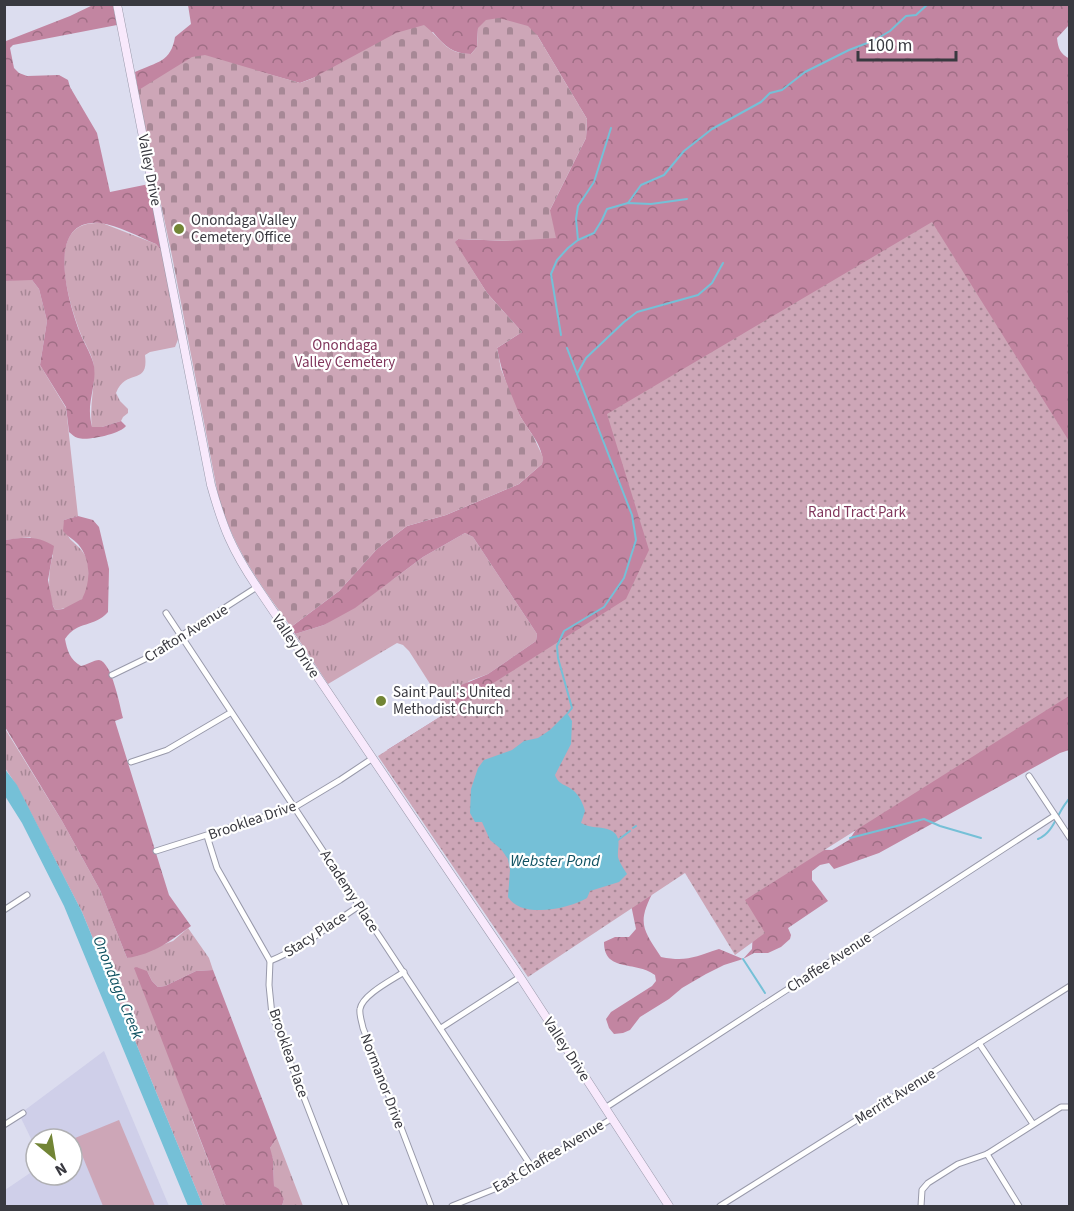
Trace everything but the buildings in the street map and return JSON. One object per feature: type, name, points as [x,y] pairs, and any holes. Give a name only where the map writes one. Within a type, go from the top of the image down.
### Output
[{"type":"main road","name":"Valley Drive","points":[[117,4],[211,485],[226,535],[237,558],[520,977],[669,1206]]},
{"type":"street","name":"Crafton Avenue","points":[[112,675],[145,659],[257,587]]},
{"type":"street","name":"Academy Place","points":[[166,613],[533,1169]]},
{"type":"street","points":[[131,762],[167,750],[230,713]]},
{"type":"street","name":"Brooklea Drive","points":[[156,851],[295,807],[373,758]]},
{"type":"street","points":[[1029,776],[1070,838]]},
{"type":"street","name":"Chaffee Avenue","points":[[605,1108],[1054,816]]},
{"type":"street","points":[[207,836],[217,868],[270,961]]},
{"type":"street","points":[[4,910],[27,895]]},
{"type":"street","name":"Stacy Place","points":[[270,961],[281,957],[359,906]]},
{"type":"street","name":"Brooklea Place","points":[[270,961],[268,985],[272,1015],[346,1206]]},
{"type":"street","name":"Normanor Drive","points":[[404,972],[365,999],[359,1012],[363,1028],[431,1206]]},
{"type":"street","points":[[441,1028],[520,977]]},
{"type":"street","name":"Merritt Avenue","points":[[720,1206],[1070,986]]},
{"type":"street","points":[[979,1043],[1033,1125]]},
{"type":"street","points":[[921,1206],[922,1190],[928,1183],[958,1164],[987,1154],[1061,1107],[1070,1107]]},
{"type":"street","points":[[4,1125],[23,1113]]},
{"type":"street","name":"East Chaffee Avenue","points":[[452,1206],[507,1184],[611,1119]]},
{"type":"street","points":[[987,1154],[1019,1206]]},
{"type":"shaded area","points":[[104,1051],[169,1206],[5,1206],[5,1190],[24,1177],[24,1187],[84,1187],[84,1127],[25,1127],[21,1118],[25,1110]]},
{"type":"green space","points":[[93,5],[113,5],[117,25],[13,45],[10,48],[14,68],[19,73],[27,76],[59,75],[68,80],[97,133],[110,192],[149,184],[162,251],[156,244],[107,224],[82,225],[71,234],[64,265],[66,284],[75,320],[92,358],[94,368],[90,407],[92,427],[102,427],[121,421],[126,426],[111,434],[83,439],[69,432],[66,407],[40,365],[47,321],[39,289],[32,280],[5,281],[4,38],[6,41]]},
{"type":"green space","points":[[188,5],[1069,5],[1069,25],[1057,38],[1060,50],[1070,59],[1069,750],[879,853],[834,869],[829,863],[820,865],[812,871],[812,880],[828,901],[788,928],[790,939],[781,947],[768,953],[754,953],[743,959],[706,974],[640,1017],[630,1030],[614,1034],[606,1019],[611,1012],[652,986],[656,981],[655,975],[615,962],[605,952],[604,942],[615,937],[629,937],[636,929],[629,895],[387,750],[448,712],[454,688],[488,674],[536,641],[537,634],[473,537],[465,533],[423,557],[355,608],[324,625],[295,634],[291,627],[339,591],[377,549],[407,526],[446,515],[519,484],[542,464],[538,444],[519,414],[509,390],[497,348],[522,332],[487,293],[454,242],[458,239],[510,241],[550,210],[586,138],[587,119],[537,35],[478,28],[477,47],[471,54],[459,53],[449,48],[433,32],[300,83],[257,71],[138,91],[135,72],[162,60],[170,52],[175,37],[191,24]],"holes":[[[590,722],[864,818],[849,840],[832,850],[798,849],[741,890],[753,931],[752,949],[743,959],[719,949],[690,958],[661,957],[646,932],[645,910],[654,890]]]},
{"type":"green space","name":"Onondaga Valley Cemetery","points":[[499,18],[528,26],[537,35],[587,119],[586,138],[550,210],[556,238],[510,241],[458,239],[455,242],[487,293],[522,332],[497,348],[501,369],[520,416],[543,457],[542,464],[519,484],[446,515],[407,526],[377,549],[339,591],[291,627],[239,548],[218,495],[172,256],[137,91],[192,57],[205,55],[300,83],[396,33],[424,25],[449,49],[471,54],[477,47],[478,28],[486,20]]},
{"type":"green space","name":"Rand Tract Park","points":[[932,222],[1069,441],[1069,696],[745,900],[765,933],[735,955],[685,873],[528,977],[378,756],[626,599],[649,550],[607,414]]},
{"type":"green space","points":[[102,223],[156,244],[162,251],[179,337],[175,347],[145,355],[144,371],[121,385],[116,393],[128,409],[128,413],[121,421],[102,427],[92,427],[93,363],[72,308],[64,261],[70,235],[79,227]]},
{"type":"green space","points":[[32,280],[39,289],[47,321],[40,365],[66,408],[78,516],[64,520],[70,539],[81,549],[88,567],[88,585],[82,599],[70,607],[55,610],[49,583],[53,555],[30,537],[5,540],[5,281]]},
{"type":"green space","points":[[78,516],[93,520],[99,527],[109,569],[108,612],[103,617],[70,633],[65,639],[67,647],[77,664],[81,666],[99,660],[104,663],[112,676],[123,718],[115,721],[169,895],[191,926],[154,950],[127,958],[100,890],[62,821],[5,727],[5,540],[36,538],[54,546],[48,580],[55,610],[63,609],[82,599],[87,585],[87,564],[82,550],[63,531],[64,520]]},
{"type":"green space","points":[[465,533],[473,537],[537,634],[536,641],[488,674],[469,681],[450,700],[448,712],[409,651],[397,643],[328,684],[295,634],[324,625],[423,557]]},
{"type":"green space","points":[[4,727],[62,821],[100,890],[127,958],[173,941],[188,928],[209,958],[213,970],[196,971],[165,986],[158,987],[147,971],[192,1119],[226,1206],[203,1206],[82,912],[17,786],[5,768]]},
{"type":"green space","points":[[134,968],[147,971],[158,987],[196,971],[213,970],[277,1138],[270,1148],[273,1159],[274,1186],[279,1189],[284,1199],[282,1206],[226,1206]]},
{"type":"green space","points":[[119,1120],[155,1206],[103,1206],[84,1160],[84,1134]]},
{"type":"green space","points":[[277,1138],[303,1206],[282,1206],[284,1199],[274,1186],[273,1159],[270,1148]]},
{"type":"water","name":"Webster Pond","points":[[567,713],[572,721],[571,744],[555,775],[580,798],[585,811],[581,823],[610,830],[617,835],[618,857],[627,874],[619,882],[590,891],[587,898],[569,906],[546,910],[523,908],[514,904],[508,897],[510,870],[508,859],[490,840],[482,822],[475,822],[470,813],[471,789],[478,768],[484,760],[512,750],[524,741],[538,738]]},
{"type":"water","points":[[4,768],[17,785],[82,912],[203,1206],[188,1206],[64,906],[22,823],[5,796]]},
{"type":"waterway","points":[[628,203],[641,185],[664,175],[684,151],[712,129],[761,102],[770,93],[782,90],[805,72],[875,40],[890,31],[906,16],[916,15],[928,4]]},
{"type":"waterway","points":[[578,240],[576,219],[578,206],[594,182],[611,128]]},
{"type":"waterway","points":[[561,335],[551,274],[557,260],[568,248],[578,240],[594,233],[607,209],[628,203],[651,204],[687,199]]},
{"type":"waterway","points":[[577,374],[586,358],[637,312],[698,295],[712,283],[723,263]]},
{"type":"waterway","points":[[567,348],[632,515],[636,540],[624,578],[604,607],[564,631],[557,646],[558,658],[572,708],[568,713]]},
{"type":"waterway","points":[[1038,839],[1044,836],[1052,826],[1070,798]]},
{"type":"waterway","points":[[850,838],[924,819],[981,838]]},
{"type":"waterway","points":[[618,840],[630,831]]},
{"type":"waterway","points":[[743,959],[765,993]]},
{"type":"place","name":"Onondaga Valley Cemetery Office","points":[[179,229]]},
{"type":"place","name":"Saint Paul's United Methodist Church","points":[[381,701]]},
{"type":"water label","name":"Onondaga Creek","points":[[119,987]]}]
